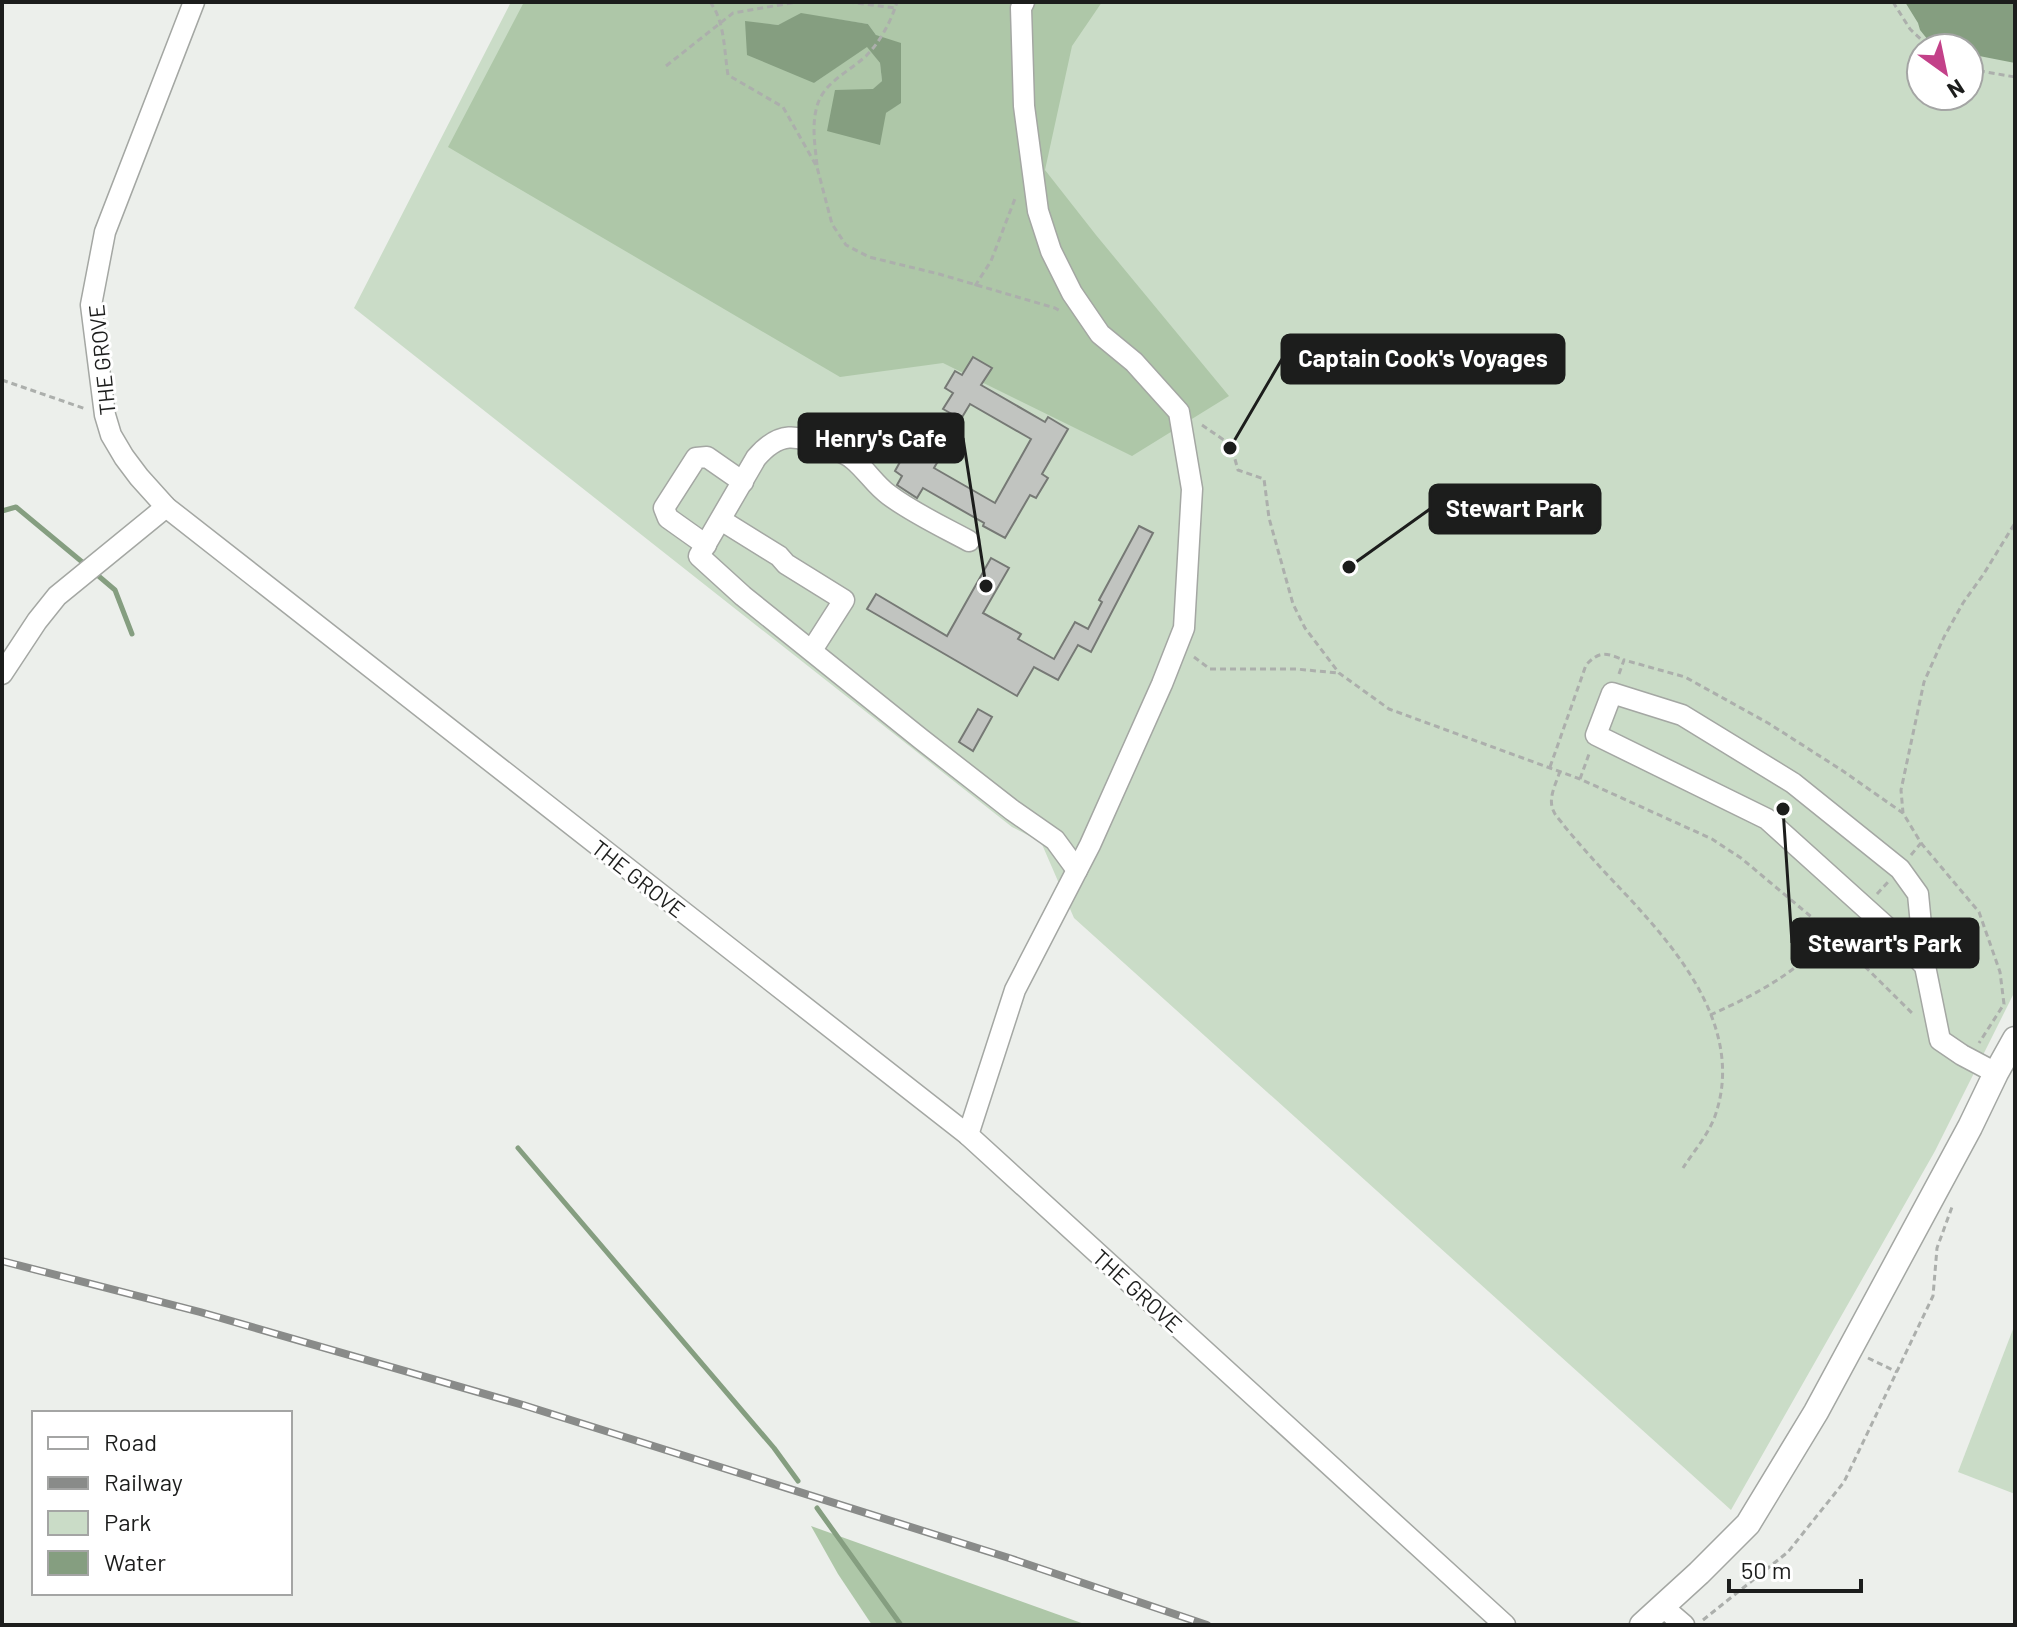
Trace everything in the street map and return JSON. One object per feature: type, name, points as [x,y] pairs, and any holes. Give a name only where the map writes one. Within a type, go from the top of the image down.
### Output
[{"type":"main road","points":[[1642,1625],[1748,1524],[1816,1412],[2015,1039]]},
{"type":"street","name":"THE GROVE","points":[[194,2],[105,232],[91,305],[105,415],[111,435],[139,477],[166,507],[968,1135],[1505,1625]]},
{"type":"street","points":[[968,1135],[1015,990],[1077,870],[1162,684],[1184,628],[1192,489],[1179,412],[1134,362],[1100,334],[1072,293],[1051,251],[1038,211],[1024,106],[1021,8],[1024,2]]},
{"type":"street","points":[[969,541],[887,494],[851,457],[805,438],[790,436],[775,440],[756,458],[699,556],[743,596],[967,775],[1055,840],[1077,870]]},
{"type":"street","points":[[706,545],[668,518],[664,508],[696,458],[707,457],[743,482]]},
{"type":"street","points":[[2,674],[57,596],[166,507]]},
{"type":"street","points":[[721,520],[844,600],[812,650]]},
{"type":"street","points":[[1925,966],[1890,930],[1767,819],[1596,735],[1612,693],[1682,715],[1793,783],[1900,869],[1918,894],[1925,966],[1940,1040],[1996,1073]]},
{"type":"street","points":[[1663,1607],[1693,1623]]},
{"type":"path","points":[[710,2],[720,23],[728,75],[783,107],[817,167]]},
{"type":"path","points":[[666,66],[733,13],[797,2]]},
{"type":"path","points":[[848,2],[895,8]]},
{"type":"path","points":[[897,2],[890,22],[867,54],[825,89],[818,103],[814,117],[817,167],[832,224],[846,245],[869,257],[1055,308],[1066,315]]},
{"type":"path","points":[[1893,2],[1913,32]]},
{"type":"path","points":[[1985,73],[2015,77]]},
{"type":"path","points":[[975,286],[991,261],[1017,194]]},
{"type":"path","points":[[2,380],[105,415]]},
{"type":"path","points":[[1179,412],[1231,445],[1238,470],[1264,479],[1269,518],[1293,604],[1305,628],[1339,673],[1389,709],[1580,779],[1712,839],[1741,858],[1833,935],[1940,1040]]},
{"type":"path","points":[[1903,813],[1901,790],[1924,682],[1963,603],[2015,523]]},
{"type":"path","points":[[1184,628],[1191,656],[1210,669],[1296,669],[1339,673]]},
{"type":"path","points":[[1550,767],[1586,665],[1594,657],[1606,653],[1685,677],[1840,769],[1903,813],[1921,843],[1979,912],[2000,972],[2004,1004],[1969,1059]]},
{"type":"path","points":[[1612,693],[1624,660]]},
{"type":"path","points":[[1580,779],[1596,735]]},
{"type":"path","points":[[1560,771],[1552,795],[1553,811],[1680,957],[1710,1015],[1720,1056],[1721,1090],[1706,1135],[1683,1168]]},
{"type":"path","points":[[1909,857],[1921,843]]},
{"type":"path","points":[[1875,897],[1891,879]]},
{"type":"path","points":[[1837,939],[1859,914]]},
{"type":"path","points":[[1710,1015],[1779,981],[1811,957],[1833,935]]},
{"type":"path","points":[[1693,1623],[1788,1552],[1844,1482],[1933,1296],[1937,1248],[1953,1205]]},
{"type":"path","points":[[1850,1350],[1897,1372]]},
{"type":"green space","points":[[511,2],[2015,2],[2015,991],[1935,1151],[1731,1510],[1074,918],[1041,842],[1012,827],[354,308]]},
{"type":"green space","points":[[2015,1324],[2015,1494],[1958,1472]]},
{"type":"shaded area","points":[[524,2],[1102,2],[1072,46],[1045,170],[1229,396],[1132,456],[943,363],[840,377],[448,147]],"holes":[[[801,14],[868,24],[876,35],[901,102],[886,113],[874,89],[882,81],[880,63],[867,46],[814,83],[745,22],[778,25]]]},
{"type":"shaded area","points":[[811,1526],[1087,1625],[872,1625]]},
{"type":"water","points":[[1905,2],[2015,2],[2015,63],[1985,57],[1985,32],[1922,32]]},
{"type":"water","points":[[801,13],[868,24],[876,35],[901,43],[901,103],[886,113],[880,145],[827,131],[835,90],[873,89],[882,81],[880,63],[867,47],[814,83],[747,55],[745,21],[778,25]]},
{"type":"building","points":[[973,357],[992,368],[981,385],[1045,422],[1048,417],[1068,429],[1042,474],[1048,478],[1036,498],[1030,495],[1005,538],[923,488],[917,498],[897,485],[902,476],[895,471],[906,451],[915,456],[924,440],[944,451],[934,468],[995,503],[1031,439],[970,404],[961,419],[943,409],[953,393],[945,388],[955,371],[962,375]]},
{"type":"building","points":[[1139,526],[1153,533],[1091,652],[1078,645],[1058,680],[1034,667],[1017,696],[867,609],[876,594],[947,636],[991,558],[1009,568],[983,613],[1021,634],[1018,639],[1054,659],[1075,622],[1088,629],[1102,602],[1099,600]]},
{"type":"building","points":[[978,709],[992,717],[973,751],[959,742]]},
{"type":"waterway","points":[[2,511],[16,507],[87,566]]},
{"type":"waterway","points":[[95,573],[115,590],[132,634]]},
{"type":"waterway","points":[[518,1148],[774,1448],[798,1481]]},
{"type":"waterway","points":[[817,1508],[901,1625]]},
{"type":"railway","points":[[2,1261],[200,1312],[523,1405],[1009,1558],[1207,1625]]},
{"type":"place","name":"Captain Cook's Voyages","points":[[1230,448]]},
{"type":"place","name":"Stewart Park","points":[[1349,567]]},
{"type":"place","name":"Henry's Cafe","points":[[986,586]]},
{"type":"place","name":"Stewart's Park","points":[[1783,809]]}]
